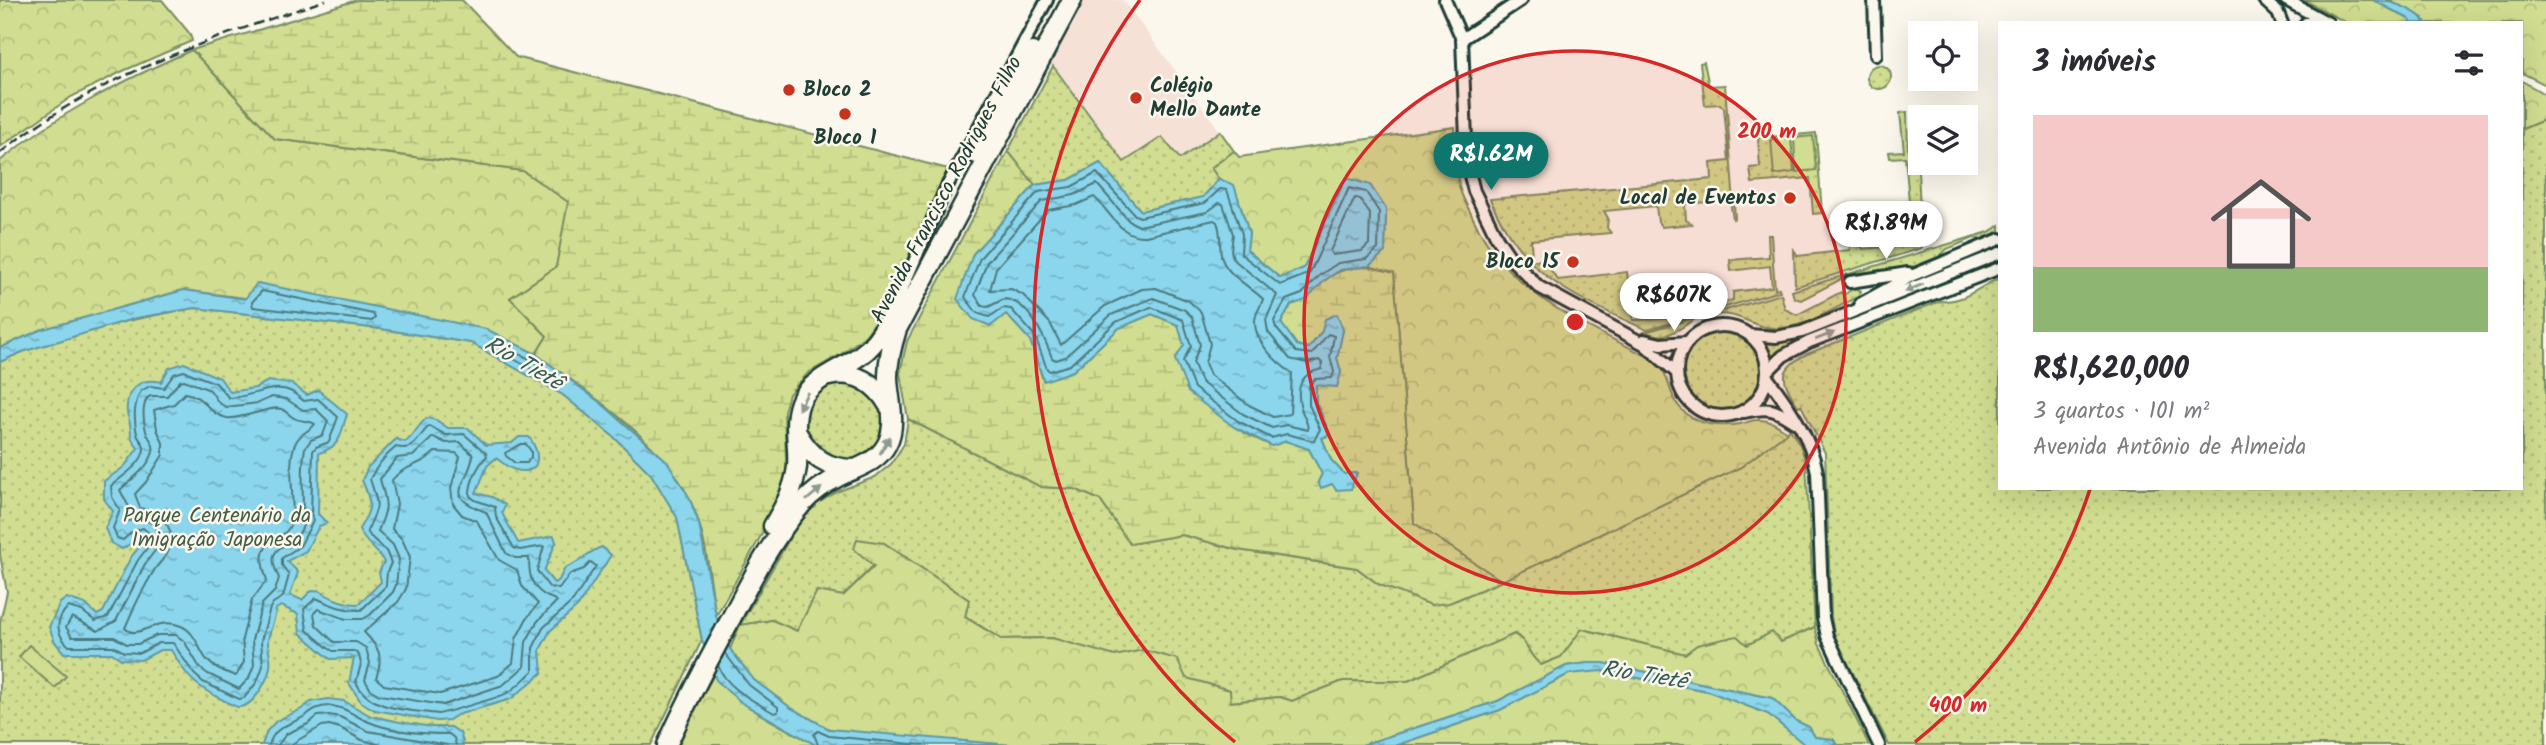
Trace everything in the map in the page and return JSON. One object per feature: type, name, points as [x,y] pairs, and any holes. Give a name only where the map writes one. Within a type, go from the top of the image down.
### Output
[{"type":"main road","name":"Avenida Francisco Rodrigues Filho","points":[[657,745],[792,492],[797,466],[796,419],[803,397],[815,383],[864,353],[880,334],[1060,0]]},
{"type":"main road","name":"Avenida Francisco Rodrigues Filho","points":[[731,609],[804,502],[827,483],[873,460],[882,453],[889,441],[893,419],[888,364],[897,329],[1072,0]]},
{"type":"main road","points":[[825,377],[846,374],[869,382],[877,387],[891,408]]},
{"type":"main road","points":[[797,433],[812,455],[821,462],[832,467],[855,469]]},
{"type":"main road","name":"Avenida Francisco Rodrigues Filho","points":[[667,745],[695,677]]},
{"type":"street","points":[[891,314],[947,186],[1047,0]]},
{"type":"street","points":[[1445,0],[1462,39],[1466,151],[1474,191],[1497,238],[1518,267],[1554,297],[1653,350],[1676,373],[1684,396],[1703,412],[1727,416],[1769,409],[1777,410],[1796,423]]},
{"type":"street","points":[[1462,39],[1521,0]]},
{"type":"street","points":[[1874,0],[1876,55]]},
{"type":"street","points":[[2264,0],[2278,13],[2281,21]]},
{"type":"street","points":[[2286,0],[2324,21]]},
{"type":"street","points":[[1466,151],[1492,148]]},
{"type":"street","points":[[1837,319],[1864,301],[1931,268],[1998,240]]},
{"type":"street","points":[[1750,335],[1789,336],[1998,254]]},
{"type":"street","points":[[1864,301],[1870,293],[1867,286],[1850,282],[1931,268]]},
{"type":"street","points":[[1740,412],[1758,398],[1767,374],[1783,356],[1810,342],[1998,269]]},
{"type":"street","points":[[1676,373],[1681,351],[1687,342],[1698,332],[1710,327],[1724,325],[1738,328],[1750,335],[1763,352],[1767,374],[1810,445],[1817,472],[1823,618],[1827,636],[1879,745]]},
{"type":"street","points":[[1632,337],[1661,344],[1687,342]]},
{"type":"shaded area","name":"Colégio Mello Dante","points":[[1079,0],[1123,0],[1220,131],[1179,160],[1125,162],[1048,60],[1073,25]]},
{"type":"green space","points":[[0,0],[162,0],[190,34],[192,41],[71,97],[0,147]]},
{"type":"green space","points":[[357,0],[462,0],[516,57],[948,169],[918,240],[866,335],[843,353],[808,373],[789,394],[784,411],[787,478],[772,516],[716,616],[699,524],[688,496],[675,475],[641,436],[536,354],[547,336],[510,298],[556,267],[568,202],[523,171],[275,139],[192,50]]},
{"type":"green space","points":[[2304,0],[2373,0],[2410,21],[2343,21]]},
{"type":"green space","points":[[2386,0],[2546,0],[2546,85],[2523,74],[2523,21],[2425,21]]},
{"type":"green space","points":[[192,50],[275,139],[523,171],[569,202],[556,267],[510,298],[547,336],[536,354],[486,329],[183,290],[41,330],[0,348],[0,161],[45,128],[92,99]]},
{"type":"green space","points":[[1704,62],[1709,86],[1725,85],[1735,218],[1733,219],[1730,200],[1685,204],[1686,220],[1692,224],[1662,227],[1658,222],[1656,206],[1604,211],[1608,218],[1607,228],[1611,233],[1531,240],[1532,261],[1543,260],[1558,280],[1627,272],[1633,320],[1665,319],[1733,300],[1733,292],[1772,287],[1770,266],[1731,271],[1730,260],[1769,257],[1768,235],[1771,235],[1775,289],[1779,288],[1780,291],[1647,330],[1574,295],[1536,267],[1504,226],[1490,199],[1712,179],[1711,163],[1729,161],[1724,108],[1720,104],[1705,105],[1700,63]]},
{"type":"green space","points":[[1879,65],[1888,68],[1891,77],[1888,86],[1879,89],[1870,86],[1867,77],[1870,68]]},
{"type":"green space","points":[[1053,66],[1124,162],[1162,137],[1180,159],[1220,131],[1234,151],[1211,168],[1219,179],[1203,197],[1141,211],[1100,163],[1069,180],[1035,185],[1008,151]]},
{"type":"green space","points":[[2523,82],[2546,95],[2546,119],[2523,129]]},
{"type":"green space","points":[[1907,112],[1908,175],[1918,175],[1922,248],[1795,287],[1794,250],[1798,256],[1850,250],[1849,233],[1858,233],[1863,249],[1916,244],[1913,226],[1891,225],[1891,215],[1910,212],[1905,157],[1890,158],[1889,152],[1904,151],[1900,113]]},
{"type":"green space","points":[[2546,119],[2546,745],[1889,745],[1835,638],[1831,617],[1825,453],[1801,405],[1798,406],[1785,382],[1786,370],[1797,359],[1940,301],[1964,297],[1998,279],[1998,490],[2523,490],[2523,129]]},
{"type":"green space","points":[[1455,127],[1458,179],[1463,198],[1487,244],[1527,287],[1577,320],[1658,362],[1678,406],[1696,420],[1725,425],[1765,420],[1787,432],[1741,467],[1502,581],[1414,523],[1394,274],[1369,266],[1385,251],[1386,210],[1370,185],[1346,178],[1304,268],[1280,278],[1247,250],[1249,233],[1234,186],[1219,179],[1211,168],[1234,151],[1239,157]]},
{"type":"green space","points":[[1816,133],[1822,213],[1813,214],[1810,178],[1752,183],[1750,168],[1760,167],[1758,138]]},
{"type":"green space","points":[[1813,136],[1816,170],[1796,172],[1794,138]]},
{"type":"green space","points":[[1791,138],[1794,172],[1774,175],[1771,140]]},
{"type":"green space","points":[[1008,151],[1035,185],[973,254],[1006,314],[1030,340],[1043,380],[1073,371],[1119,328],[1152,314],[1178,325],[1200,380],[1224,418],[1242,432],[1272,446],[1286,441],[1309,449],[1322,474],[1318,482],[1356,473],[1344,474],[1331,460],[1322,438],[1330,434],[1316,403],[1316,385],[1337,387],[1341,372],[1337,358],[1343,330],[1322,331],[1309,348],[1297,346],[1281,323],[1291,305],[1305,298],[1338,272],[1365,267],[1394,273],[1414,523],[1502,581],[1449,603],[1431,605],[1378,584],[1357,568],[1238,550],[1182,535],[1130,544],[1100,500],[1075,489],[1041,487],[908,419],[900,373],[907,341]]},
{"type":"green space","points":[[1998,226],[1998,234],[1983,240],[1974,238],[1947,249],[1939,257],[1915,266],[1851,274],[1801,300],[1794,298],[1792,291],[1989,232]]},
{"type":"green space","points":[[1998,260],[1998,264],[1792,345],[1772,365],[1761,339],[1777,342],[1796,339]]},
{"type":"green space","points":[[1855,288],[1861,291],[1859,296],[1812,320],[1786,328],[1761,326],[1730,315],[1708,315],[1781,294],[1785,309],[1797,315],[1841,292],[1843,295]]},
{"type":"green space","name":"Parque Centenário da Imigração Japonesa","points":[[195,308],[381,329],[471,343],[563,395],[614,437],[651,474],[677,517],[702,640],[651,745],[0,745],[0,622],[7,592],[0,555],[0,362],[71,336]]},
{"type":"green space","points":[[1698,317],[1667,335],[1645,332]]},
{"type":"green space","points":[[1722,328],[1738,331],[1751,340],[1760,353],[1763,369],[1760,385],[1751,398],[1738,407],[1722,410],[1706,407],[1693,398],[1684,385],[1681,369],[1684,353],[1693,340],[1706,331]]},
{"type":"green space","points":[[844,381],[859,384],[872,393],[881,406],[884,421],[881,436],[872,449],[859,458],[844,461],[829,458],[816,449],[807,436],[804,421],[807,406],[816,393],[829,384]]},
{"type":"green space","points":[[908,419],[1041,487],[1075,489],[1100,500],[1130,544],[1182,535],[1238,550],[1357,568],[1378,584],[1449,603],[1502,581],[1741,467],[1790,429],[1806,462],[1815,627],[1781,642],[1698,645],[1685,654],[1582,629],[1561,657],[1541,665],[1514,634],[1408,681],[1343,681],[1292,701],[1280,697],[1230,702],[1230,690],[1186,678],[1143,650],[1115,657],[1052,638],[1001,639],[965,616],[969,600],[884,543],[874,565],[843,596],[817,592],[797,631],[772,620],[740,625],[799,522],[816,504],[839,491],[875,477],[891,464],[904,444]]},
{"type":"green space","points":[[857,539],[884,543],[969,600],[965,617],[1001,639],[1052,638],[1115,656],[1143,650],[1177,659],[1186,678],[1230,690],[1231,702],[1280,697],[1292,701],[1343,681],[1408,681],[1514,634],[1541,665],[1561,657],[1582,629],[1685,654],[1697,645],[1737,636],[1747,645],[1772,632],[1781,642],[1815,627],[1819,644],[1869,745],[1838,745],[1833,739],[1815,737],[1809,727],[1796,721],[1772,698],[1603,663],[1566,666],[1498,701],[1362,745],[1011,745],[829,729],[791,708],[754,680],[730,649],[740,625],[772,620],[797,631],[817,591],[843,596],[874,566],[854,549]]},
{"type":"green space","points":[[29,645],[66,676],[55,688],[19,657]]},
{"type":"green space","points":[[1601,671],[1708,691],[1768,714],[1806,745],[1397,745],[1500,710],[1569,674]]},
{"type":"green space","points":[[714,674],[720,684],[744,704],[816,745],[676,745]]},
{"type":"water","points":[[2373,0],[2402,6],[2424,21],[2409,19]]},
{"type":"water","points":[[1100,163],[1141,211],[1203,197],[1219,179],[1234,185],[1249,233],[1247,250],[1280,278],[1304,268],[1346,178],[1370,185],[1386,209],[1385,252],[1369,266],[1340,270],[1324,281],[1306,300],[1291,305],[1281,323],[1297,345],[1309,348],[1322,331],[1325,319],[1337,314],[1343,330],[1337,358],[1341,372],[1337,387],[1316,385],[1316,403],[1330,434],[1322,438],[1331,460],[1344,474],[1357,473],[1351,489],[1336,490],[1332,484],[1321,488],[1318,482],[1322,474],[1309,449],[1286,441],[1272,446],[1234,427],[1188,392],[1175,359],[1184,345],[1178,325],[1152,314],[1119,328],[1073,371],[1044,381],[1030,340],[1006,314],[991,326],[973,319],[957,299],[973,254],[1035,185],[1069,180]]},
{"type":"water","name":"Rio Tietê","points":[[257,283],[486,329],[536,354],[602,404],[667,461],[689,497],[699,524],[716,616],[730,649],[754,680],[791,708],[829,729],[1011,745],[816,745],[742,703],[716,680],[702,640],[677,517],[651,474],[614,437],[563,395],[471,343],[381,329],[195,308],[136,318],[22,352],[0,362],[0,348],[40,330],[184,290],[245,299]]},
{"type":"water","points":[[184,363],[220,378],[230,392],[255,388],[268,381],[292,384],[307,395],[318,390],[347,414],[336,443],[319,453],[318,514],[327,523],[319,526],[306,551],[287,561],[298,572],[290,595],[302,600],[310,592],[318,590],[337,600],[359,604],[381,582],[379,572],[384,562],[359,529],[370,505],[362,480],[368,467],[396,439],[405,442],[427,418],[448,428],[468,428],[486,445],[512,443],[519,437],[529,437],[536,449],[535,466],[525,471],[516,470],[496,458],[487,466],[476,493],[492,497],[505,505],[502,513],[518,543],[554,536],[556,542],[544,571],[554,583],[559,580],[565,568],[597,549],[602,547],[611,555],[578,606],[550,631],[540,650],[542,673],[511,699],[457,715],[449,720],[437,721],[375,710],[361,702],[349,683],[354,658],[330,659],[300,633],[298,614],[281,606],[276,609],[268,640],[269,672],[255,698],[244,706],[233,705],[196,683],[171,650],[160,650],[141,660],[121,659],[112,653],[64,653],[55,642],[49,627],[60,603],[67,598],[85,604],[97,615],[103,612],[131,557],[145,540],[142,535],[122,549],[111,543],[105,528],[113,511],[104,499],[104,481],[124,467],[138,448],[131,436],[127,412],[129,397],[136,386],[147,381],[161,382],[169,368]]},
{"type":"water","name":"Rio Tietê","points":[[1603,663],[1772,698],[1796,721],[1809,727],[1815,737],[1833,739],[1838,745],[1805,745],[1768,714],[1708,691],[1601,671],[1569,674],[1500,710],[1397,745],[1362,745],[1498,701],[1566,666]]},
{"type":"water","points":[[328,699],[344,701],[371,716],[432,727],[451,727],[460,733],[463,742],[461,745],[262,745],[267,731],[276,721],[311,702]]},
{"type":"railway","points":[[0,153],[36,126],[114,81],[198,45],[326,0]]},
{"type":"place","name":"Bloco 2","points":[[789,90]]},
{"type":"place","name":"Colégio Mello Dante","points":[[1136,98]]},
{"type":"place","name":"Bloco 1","points":[[845,114]]},
{"type":"place","name":"Local de Eventos","points":[[1790,198]]},
{"type":"place","name":"Bloco 15","points":[[1573,262]]}]
